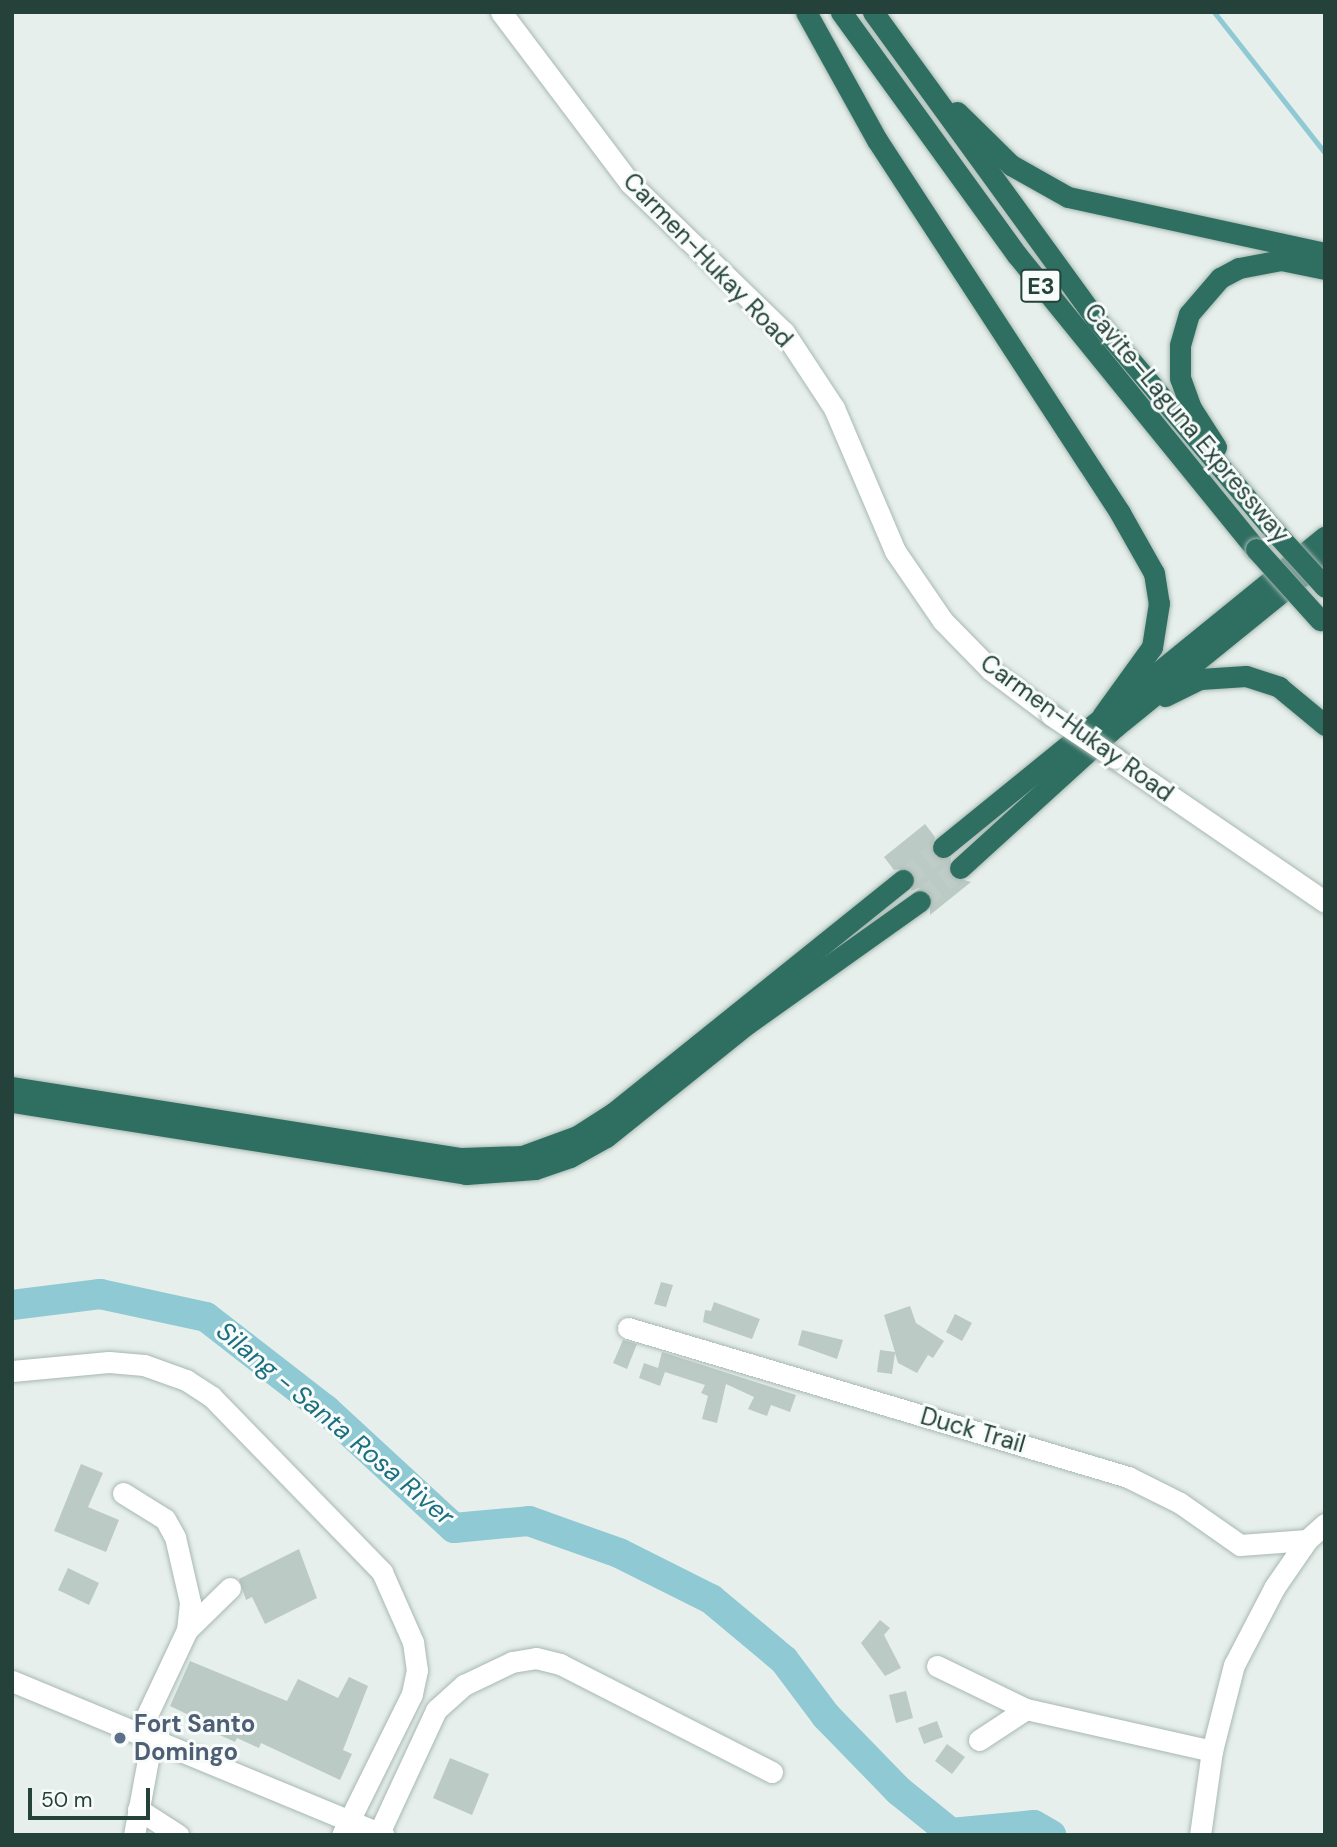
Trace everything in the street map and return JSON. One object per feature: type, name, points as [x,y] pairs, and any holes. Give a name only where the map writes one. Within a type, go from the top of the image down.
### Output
[{"type":"highway","points":[[806,12],[884,150],[1120,513],[1154,573],[1159,603],[1152,647],[1109,721]]},
{"type":"highway","name":"Cavite–Laguna Expressway","points":[[841,12],[1039,284],[1256,549],[1322,623]]},
{"type":"highway","name":"E3","points":[[873,12],[894,43]]},
{"type":"highway","points":[[894,43],[996,152],[1049,189],[1093,205],[1325,253]]},
{"type":"highway","name":"Cavite–Laguna Expressway","points":[[894,43],[1095,318],[1275,532],[1325,587]]},
{"type":"highway","points":[[1275,532],[1191,408],[1179,362],[1182,331],[1202,296],[1239,268],[1282,260],[1325,269]]},
{"type":"highway","points":[[960,867],[1109,721],[1325,537]]},
{"type":"highway","points":[[943,847],[1325,557]]},
{"type":"highway","points":[[1109,721],[1179,688],[1223,674],[1268,681],[1325,725]]},
{"type":"highway","points":[[12,1087],[462,1158],[522,1156],[577,1136],[604,1119],[902,880]]},
{"type":"highway","points":[[12,1102],[466,1174],[535,1169],[606,1137],[747,1024],[920,901]]},
{"type":"street","name":"Carmen-Hukay Road","points":[[501,12],[630,183],[783,332],[834,408],[895,551],[943,621],[991,670],[1051,715],[1325,902]]},
{"type":"street","name":"Duck Trail","points":[[628,1328],[1128,1477],[1180,1503],[1240,1545],[1307,1540]]},
{"type":"street","points":[[12,1371],[109,1362],[144,1365],[186,1380],[212,1397],[382,1572],[413,1642],[417,1670],[412,1694],[345,1826]]},
{"type":"street","points":[[123,1493],[164,1518],[175,1537],[190,1602],[187,1630],[145,1735],[134,1835]]},
{"type":"street","points":[[1200,1835],[1212,1751],[1234,1665],[1250,1628],[1307,1540],[1325,1524]]},
{"type":"street","points":[[187,1630],[230,1588]]},
{"type":"street","points":[[12,1681],[145,1735],[345,1826],[377,1831],[436,1710],[464,1685],[512,1662],[536,1658],[560,1664],[772,1772]]},
{"type":"street","points":[[937,1666],[1026,1710],[1212,1751]]},
{"type":"street","points":[[979,1740],[1026,1710]]},
{"type":"street","points":[[138,1810],[178,1835]]},
{"type":"building","points":[[925,824],[935,837],[932,855],[939,859],[951,857],[950,876],[971,882],[930,915],[930,893],[919,888],[911,891],[914,872],[907,868],[894,870],[884,857]]},
{"type":"building","points":[[661,1282],[673,1285],[666,1307],[654,1304]]},
{"type":"building","points":[[714,1302],[760,1319],[752,1339],[703,1322],[705,1310],[711,1311]]},
{"type":"building","points":[[910,1306],[916,1323],[944,1341],[933,1358],[928,1355],[917,1373],[898,1363],[895,1353],[892,1374],[877,1372],[880,1350],[895,1352],[884,1315]]},
{"type":"building","points":[[955,1314],[972,1323],[962,1341],[946,1332]]},
{"type":"building","points":[[802,1330],[843,1340],[837,1359],[798,1345]]},
{"type":"building","points":[[623,1340],[637,1344],[627,1369],[613,1363]]},
{"type":"building","points":[[662,1352],[796,1395],[790,1412],[771,1405],[767,1416],[748,1409],[754,1397],[726,1384],[717,1423],[702,1419],[708,1396],[701,1393],[705,1385],[665,1372],[660,1386],[639,1378],[644,1363],[658,1368]]},
{"type":"building","points":[[81,1464],[103,1473],[88,1507],[119,1520],[106,1552],[54,1531]]},
{"type":"building","points":[[299,1549],[317,1598],[265,1624],[252,1597],[246,1600],[239,1579]]},
{"type":"building","points":[[68,1568],[99,1583],[89,1605],[58,1590]]},
{"type":"building","points":[[880,1620],[890,1628],[884,1635],[901,1668],[885,1676],[861,1643]]},
{"type":"building","points":[[190,1661],[287,1701],[298,1679],[338,1698],[349,1677],[368,1686],[343,1750],[352,1754],[340,1780],[261,1743],[259,1748],[237,1738],[235,1742],[189,1721],[191,1716],[170,1706]]},
{"type":"building","points":[[906,1691],[913,1718],[896,1723],[889,1695]]},
{"type":"building","points":[[937,1721],[943,1737],[924,1744],[918,1728]]},
{"type":"building","points":[[947,1744],[965,1757],[952,1774],[935,1761]]},
{"type":"building","points":[[450,1758],[489,1774],[472,1815],[433,1798]]},
{"type":"waterway","points":[[1214,12],[1325,153]]},
{"type":"waterway","name":"Silang - Santa Rosa River","points":[[12,1305],[100,1294],[206,1317],[326,1410],[454,1528],[529,1521],[619,1553],[711,1599],[784,1660],[826,1716],[899,1791],[951,1833],[1034,1825],[1051,1835]]},
{"type":"tunnel","points":[[903,880],[943,847]]},
{"type":"tunnel","points":[[920,901],[960,868]]},
{"type":"place","name":"Fort Santo Domingo","points":[[120,1738]]}]
